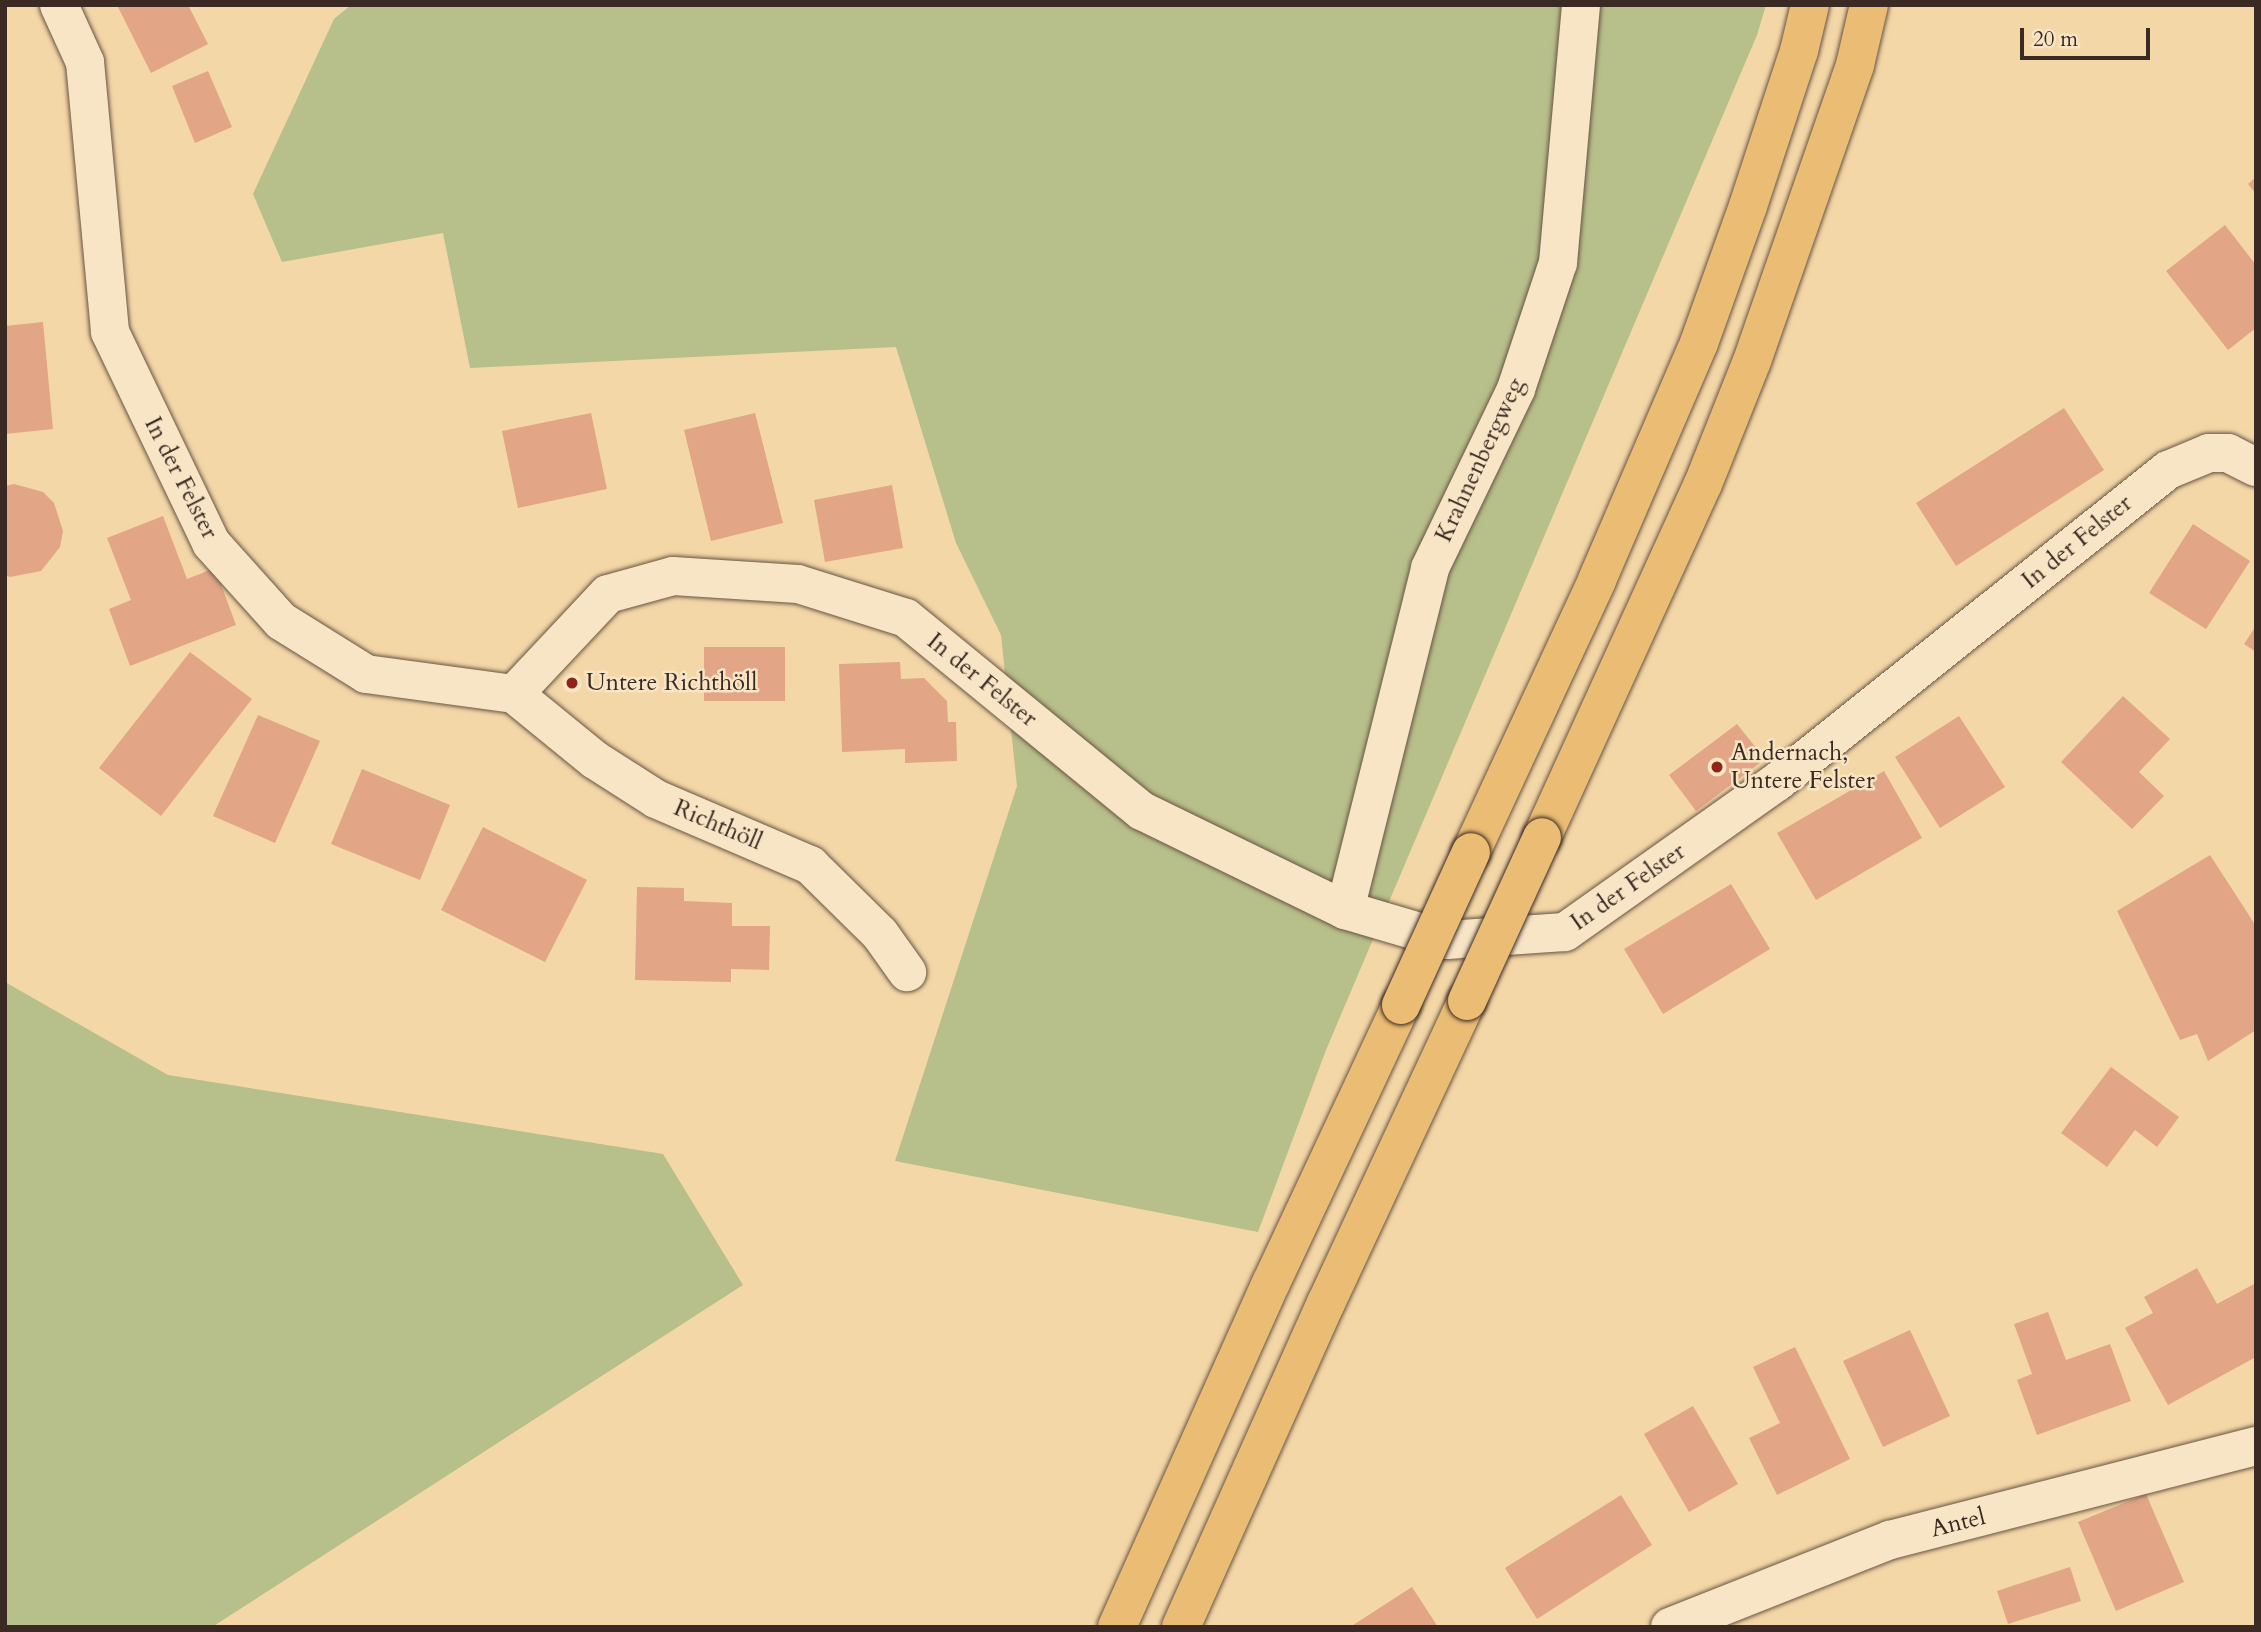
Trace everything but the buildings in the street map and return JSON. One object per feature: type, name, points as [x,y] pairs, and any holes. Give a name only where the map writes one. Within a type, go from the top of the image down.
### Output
[{"type":"highway","points":[[1117,1627],[1270,1283],[1592,592],[1699,343],[1799,51],[1810,5]]},
{"type":"highway","points":[[1181,1627],[1703,484],[1802,225],[1855,65],[1869,5]]},
{"type":"street","name":"In der Felster","points":[[59,5],[85,62],[110,332],[211,542],[281,621],[366,674],[513,694],[608,594],[673,576],[798,584],[906,618],[1142,811],[1345,910],[1447,940],[1565,933],[1777,782],[2168,470],[2209,453],[2228,453],[2256,467]]},
{"type":"street","name":"Krahnenbergweg","points":[[1345,910],[1430,568],[1516,390],[1558,263],[1581,5]]},
{"type":"street","name":"Richthöll","points":[[513,694],[595,760],[656,799],[810,865],[880,934],[907,972]]},
{"type":"street","name":"Antel","points":[[1670,1627],[1890,1540],[2256,1446]]},
{"type":"green space","points":[[351,5],[1766,5],[1757,35],[1326,1050],[1258,1232],[895,1161],[1017,786],[1001,635],[956,543],[896,347],[470,368],[443,233],[282,262],[253,194],[334,19]]},
{"type":"green space","points":[[5,982],[168,1075],[663,1154],[743,1285],[212,1627],[5,1627]]},
{"type":"place","name":"Untere Richthöll","points":[[572,683]]},
{"type":"place","name":"Andernach, Untere Felster","points":[[1717,767]]}]
